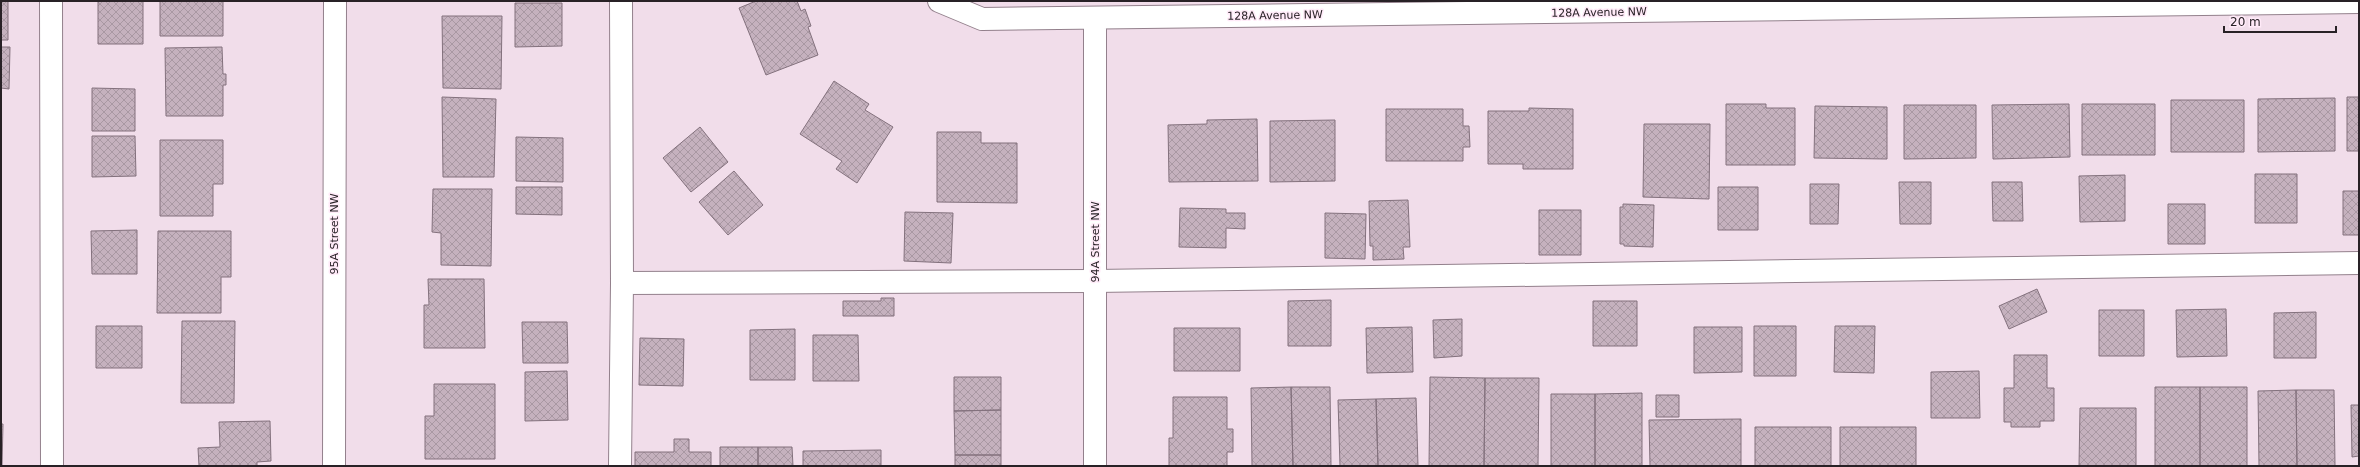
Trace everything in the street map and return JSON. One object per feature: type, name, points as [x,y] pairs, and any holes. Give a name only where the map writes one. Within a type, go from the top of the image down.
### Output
[{"type":"street","points":[[51,1],[52,466]]},
{"type":"street","name":"95A Street NW","points":[[334,466],[335,1]]},
{"type":"street","points":[[620,466],[622,283],[621,1]]},
{"type":"street","name":"128A Avenue NW","points":[[939,1],[982,19],[1095,18],[1323,8],[2359,2]]},
{"type":"street","name":"94A Street NW","points":[[1095,18],[1095,466]]},
{"type":"street","points":[[622,283],[1095,281],[2359,263]]},
{"type":"building","points":[[1,1],[8,1],[8,40],[1,40]]},
{"type":"building","points":[[98,1],[143,1],[143,44],[98,44]]},
{"type":"building","points":[[160,1],[223,1],[223,36],[160,36]]},
{"type":"building","points":[[756,1],[797,1],[801,11],[805,9],[811,26],[808,27],[818,55],[766,75],[739,8]]},
{"type":"building","points":[[515,3],[562,3],[562,46],[515,47]]},
{"type":"building","points":[[442,16],[502,16],[501,89],[443,88]]},
{"type":"building","points":[[1,47],[10,47],[9,89],[1,88]]},
{"type":"building","points":[[222,47],[223,74],[226,74],[226,85],[223,85],[223,116],[166,116],[165,48]]},
{"type":"building","points":[[834,81],[869,104],[865,110],[893,127],[857,183],[836,169],[842,161],[800,134]]},
{"type":"building","points":[[92,88],[135,89],[135,131],[92,131]]},
{"type":"building","points":[[442,97],[496,99],[494,177],[443,177]]},
{"type":"building","points":[[2347,97],[2359,97],[2359,151],[2347,151]]},
{"type":"building","points":[[2335,98],[2335,151],[2258,152],[2258,99]]},
{"type":"building","points":[[2171,100],[2244,100],[2244,152],[2171,152]]},
{"type":"building","points":[[1726,104],[1766,104],[1766,108],[1795,108],[1795,165],[1726,165]]},
{"type":"building","points":[[2069,104],[2070,157],[1993,159],[1992,105]]},
{"type":"building","points":[[2082,104],[2155,104],[2155,155],[2082,155]]},
{"type":"building","points":[[1904,105],[1976,105],[1976,158],[1904,159]]},
{"type":"building","points":[[1815,106],[1887,107],[1887,159],[1814,158]]},
{"type":"building","points":[[1529,108],[1573,109],[1573,169],[1523,169],[1523,164],[1488,164],[1488,111],[1529,111]]},
{"type":"building","points":[[1386,109],[1463,109],[1463,126],[1469,126],[1470,147],[1463,147],[1463,161],[1386,161]]},
{"type":"building","points":[[1257,119],[1258,181],[1169,182],[1168,125],[1207,124],[1207,120]]},
{"type":"building","points":[[1335,120],[1335,181],[1270,182],[1270,121]]},
{"type":"building","points":[[1644,124],[1710,124],[1709,199],[1643,197]]},
{"type":"building","points":[[700,127],[728,162],[691,192],[663,158]]},
{"type":"building","points":[[937,132],[981,132],[981,143],[1017,143],[1017,203],[937,202]]},
{"type":"building","points":[[92,136],[135,136],[136,176],[92,177]]},
{"type":"building","points":[[516,137],[563,138],[563,182],[516,181]]},
{"type":"building","points":[[160,140],[223,140],[223,184],[213,184],[213,216],[160,216]]},
{"type":"building","points":[[734,171],[763,205],[728,235],[699,202]]},
{"type":"building","points":[[2255,174],[2297,174],[2297,223],[2255,223]]},
{"type":"building","points":[[2125,175],[2125,221],[2080,222],[2079,176]]},
{"type":"building","points":[[1899,182],[1931,182],[1931,224],[1900,224]]},
{"type":"building","points":[[1992,182],[2022,182],[2023,221],[1993,221]]},
{"type":"building","points":[[1810,184],[1839,184],[1838,224],[1810,224]]},
{"type":"building","points":[[516,187],[562,187],[562,215],[516,214]]},
{"type":"building","points":[[1718,187],[1758,187],[1758,230],[1718,230]]},
{"type":"building","points":[[433,189],[492,189],[491,266],[441,265],[441,233],[432,232]]},
{"type":"building","points":[[2343,191],[2359,191],[2359,235],[2343,235]]},
{"type":"building","points":[[1408,200],[1410,247],[1403,247],[1404,259],[1373,260],[1373,246],[1370,246],[1369,201]]},
{"type":"building","points":[[1623,204],[1654,205],[1653,247],[1624,246],[1624,244],[1620,244],[1620,207],[1623,207]]},
{"type":"building","points":[[2168,204],[2205,204],[2205,244],[2168,244]]},
{"type":"building","points":[[1180,208],[1226,209],[1226,213],[1245,213],[1245,229],[1226,228],[1226,248],[1179,247]]},
{"type":"building","points":[[1539,210],[1581,210],[1581,255],[1539,255]]},
{"type":"building","points":[[905,212],[953,213],[951,263],[904,261]]},
{"type":"building","points":[[1325,213],[1366,214],[1365,259],[1325,258]]},
{"type":"building","points":[[137,230],[137,274],[92,274],[91,231]]},
{"type":"building","points":[[158,231],[231,231],[231,277],[221,277],[221,313],[157,313]]},
{"type":"building","points":[[428,279],[484,279],[485,348],[424,348],[424,305],[429,305]]},
{"type":"building","points":[[2037,289],[2047,312],[2009,329],[1999,306]]},
{"type":"building","points":[[881,298],[894,298],[894,316],[843,316],[843,301],[881,301]]},
{"type":"building","points":[[1331,300],[1331,346],[1288,346],[1288,301]]},
{"type":"building","points":[[1593,301],[1637,301],[1637,346],[1593,346]]},
{"type":"building","points":[[2226,309],[2227,356],[2177,357],[2176,310]]},
{"type":"building","points":[[2099,310],[2144,310],[2144,356],[2099,356]]},
{"type":"building","points":[[2316,312],[2316,358],[2274,358],[2274,313]]},
{"type":"building","points":[[1462,319],[1462,356],[1434,358],[1433,320]]},
{"type":"building","points":[[182,321],[235,321],[234,403],[181,403]]},
{"type":"building","points":[[522,322],[567,322],[568,363],[523,363]]},
{"type":"building","points":[[96,326],[142,326],[142,368],[96,368]]},
{"type":"building","points":[[1754,326],[1796,326],[1796,376],[1754,376]]},
{"type":"building","points":[[1835,326],[1875,326],[1874,373],[1834,372]]},
{"type":"building","points":[[1412,327],[1413,372],[1367,373],[1366,328]]},
{"type":"building","points":[[1694,327],[1742,327],[1742,372],[1694,373]]},
{"type":"building","points":[[1174,328],[1240,328],[1240,371],[1174,371]]},
{"type":"building","points":[[795,329],[795,380],[750,380],[750,330]]},
{"type":"building","points":[[813,335],[858,335],[859,381],[813,381]]},
{"type":"building","points":[[640,338],[684,339],[683,386],[639,385]]},
{"type":"building","points":[[2014,355],[2047,355],[2047,388],[2054,388],[2054,421],[2040,421],[2040,427],[2011,427],[2011,422],[2004,422],[2004,388],[2014,388]]},
{"type":"building","points":[[567,371],[568,420],[525,421],[525,372]]},
{"type":"building","points":[[1979,371],[1980,418],[1931,418],[1931,372]]},
{"type":"building","points":[[954,377],[1001,377],[1001,410],[954,411]]},
{"type":"building","points":[[1430,377],[1485,378],[1484,466],[1429,466]]},
{"type":"building","points":[[1485,378],[1539,378],[1538,466],[1484,466]]},
{"type":"building","points":[[434,384],[495,384],[495,459],[425,459],[425,416],[434,416]]},
{"type":"building","points":[[1291,387],[1293,466],[1252,466],[1251,388]]},
{"type":"building","points":[[1291,387],[1330,387],[1331,466],[1293,466]]},
{"type":"building","points":[[2155,387],[2200,387],[2200,466],[2155,466]]},
{"type":"building","points":[[2200,387],[2247,387],[2247,466],[2200,466]]},
{"type":"building","points":[[2296,390],[2297,466],[2259,466],[2258,391]]},
{"type":"building","points":[[2296,390],[2334,390],[2335,466],[2297,466]]},
{"type":"building","points":[[1642,393],[1642,466],[1595,466],[1595,394]]},
{"type":"building","points":[[1551,394],[1595,394],[1595,466],[1551,466]]},
{"type":"building","points":[[1656,395],[1679,395],[1679,417],[1656,417]]},
{"type":"building","points":[[1173,397],[1227,397],[1227,429],[1233,429],[1233,452],[1227,452],[1227,466],[1169,466],[1169,438],[1173,438]]},
{"type":"building","points":[[1416,398],[1418,466],[1378,466],[1376,399]]},
{"type":"building","points":[[1376,399],[1378,466],[1340,466],[1338,400]]},
{"type":"building","points":[[2351,405],[2359,405],[2359,456],[2352,457]]},
{"type":"building","points":[[2080,408],[2136,408],[2136,466],[2079,466]]},
{"type":"building","points":[[1001,410],[1001,455],[955,455],[954,411]]},
{"type":"building","points":[[1741,419],[1741,466],[1650,466],[1649,420]]},
{"type":"building","points":[[270,421],[271,461],[257,462],[257,466],[199,466],[198,448],[220,447],[219,422]]},
{"type":"building","points":[[1,424],[3,424],[2,466],[1,466]]},
{"type":"building","points":[[1755,427],[1831,427],[1831,466],[1755,466]]},
{"type":"building","points":[[1840,427],[1916,427],[1916,466],[1840,466]]},
{"type":"building","points":[[674,439],[689,439],[689,452],[711,452],[711,466],[635,466],[635,452],[674,452]]},
{"type":"building","points":[[720,447],[758,447],[758,466],[720,466]]},
{"type":"building","points":[[758,447],[792,447],[793,466],[758,466]]},
{"type":"building","points":[[881,450],[881,466],[803,466],[803,451]]},
{"type":"building","points":[[955,455],[1001,455],[1001,466],[955,466]]}]
